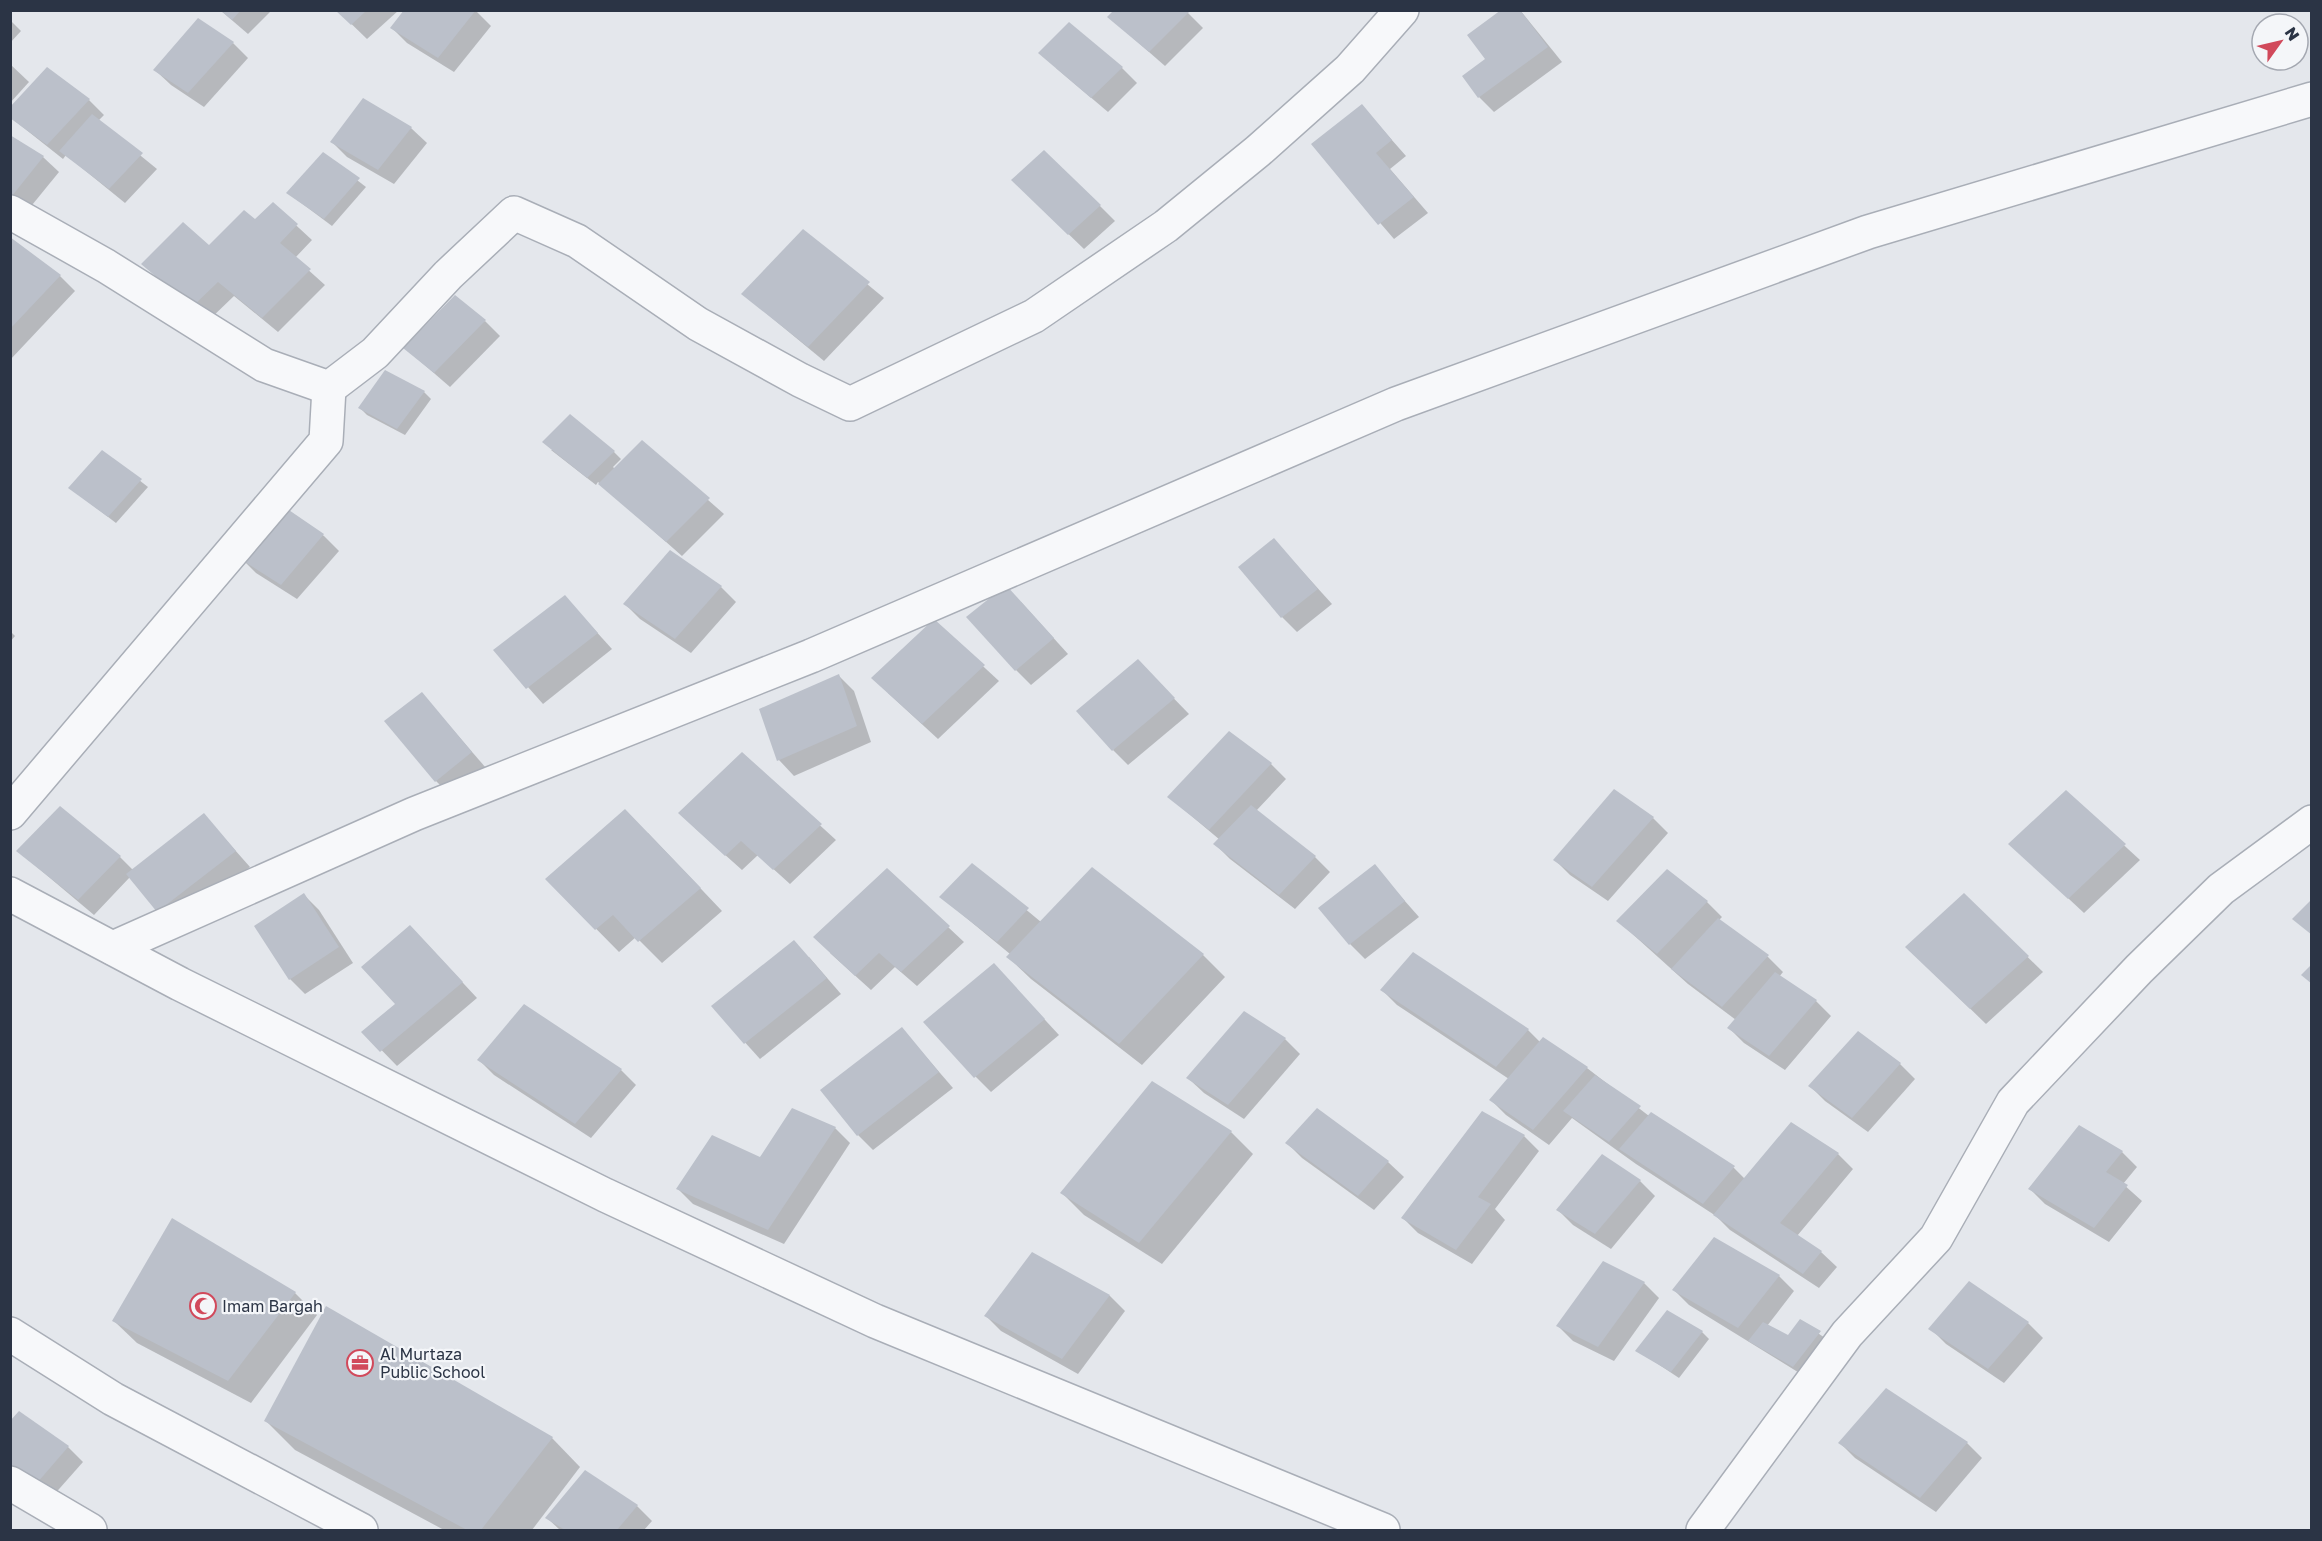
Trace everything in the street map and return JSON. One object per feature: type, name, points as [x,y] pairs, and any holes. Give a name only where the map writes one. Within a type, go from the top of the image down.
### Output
[{"type":"street","points":[[10,813],[326,441],[329,388],[375,353],[448,275],[514,213],[577,242],[698,324],[800,380],[850,404],[1034,316],[1166,226],[1258,150],[1350,69],[1401,10]]},
{"type":"street","points":[[113,948],[414,814],[811,656],[1396,404],[1868,232],[2312,99]]},
{"type":"street","points":[[10,212],[106,266],[264,365],[329,388]]},
{"type":"street","points":[[1703,1530],[1847,1334],[1936,1238],[2013,1102],[2139,969],[2221,889],[2312,822]]},
{"type":"street","points":[[10,894],[605,1195],[875,1321],[1383,1530]]},
{"type":"street","points":[[10,1334],[113,1399],[361,1530]]},
{"type":"street","points":[[10,1483],[90,1530]]},
{"type":"building","points":[[220,10],[241,10],[232,20]]},
{"type":"building","points":[[335,10],[367,10],[351,25]]},
{"type":"building","points":[[404,10],[476,10],[438,58],[390,28]]},
{"type":"building","points":[[1114,10],[1188,10],[1189,12],[1149,52],[1107,17]]},
{"type":"building","points":[[1501,10],[1520,10],[1548,47],[1478,98],[1462,76],[1485,59],[1467,35]]},
{"type":"building","points":[[198,18],[234,42],[188,93],[153,70]]},
{"type":"building","points":[[1069,22],[1123,67],[1091,98],[1038,53]]},
{"type":"building","points":[[47,67],[90,99],[47,145],[10,118],[10,107]]},
{"type":"building","points":[[363,98],[412,127],[378,170],[330,142]]},
{"type":"building","points":[[1362,104],[1392,140],[1376,153],[1414,197],[1378,225],[1311,144]]},
{"type":"building","points":[[92,114],[143,153],[109,189],[59,151]]},
{"type":"building","points":[[10,135],[44,156],[12,196],[10,195]]},
{"type":"building","points":[[1044,150],[1101,205],[1068,235],[1011,180]]},
{"type":"building","points":[[323,152],[360,178],[324,219],[286,193]]},
{"type":"building","points":[[273,202],[298,224],[280,243],[311,269],[262,318],[218,282],[192,307],[141,264],[183,222],[209,245],[244,210],[255,219]]},
{"type":"building","points":[[803,229],[870,282],[808,347],[741,294]]},
{"type":"building","points":[[10,237],[61,275],[10,329]]},
{"type":"building","points":[[455,295],[486,320],[434,373],[403,348]]},
{"type":"building","points":[[385,370],[425,391],[397,429],[358,408]]},
{"type":"building","points":[[570,414],[615,451],[587,478],[542,442]]},
{"type":"building","points":[[642,440],[710,498],[666,542],[598,484]]},
{"type":"building","points":[[102,450],[142,479],[108,517],[68,488]]},
{"type":"building","points":[[283,506],[324,534],[281,585],[239,558]]},
{"type":"building","points":[[1274,538],[1318,589],[1281,618],[1238,567]]},
{"type":"building","points":[[670,550],[722,586],[675,639],[623,604]]},
{"type":"building","points":[[1006,585],[1054,638],[1015,671],[966,617]]},
{"type":"building","points":[[565,595],[598,633],[526,689],[493,650]]},
{"type":"building","points":[[934,619],[985,665],[922,724],[871,678]]},
{"type":"building","points":[[1138,659],[1175,698],[1112,751],[1076,711]]},
{"type":"building","points":[[839,674],[857,726],[777,761],[759,709]]},
{"type":"building","points":[[422,692],[472,752],[435,782],[384,721]]},
{"type":"building","points":[[1229,731],[1272,763],[1209,830],[1167,797]]},
{"type":"building","points":[[742,752],[822,824],[773,870],[741,841],[725,856],[678,813]]},
{"type":"building","points":[[1614,789],[1654,817],[1592,887],[1553,860]]},
{"type":"building","points":[[2066,790],[2126,844],[2068,899],[2008,844]]},
{"type":"building","points":[[1251,805],[1316,856],[1279,895],[1213,844]]},
{"type":"building","points":[[60,806],[121,856],[78,900],[16,851]]},
{"type":"building","points":[[625,809],[701,888],[638,942],[613,915],[595,930],[545,879]]},
{"type":"building","points":[[204,813],[236,851],[157,912],[126,874]]},
{"type":"building","points":[[972,863],[1029,908],[997,942],[939,897]]},
{"type":"building","points":[[1375,864],[1405,901],[1349,945],[1318,908]]},
{"type":"building","points":[[1092,867],[1204,954],[1119,1044],[1006,957]]},
{"type":"building","points":[[887,868],[950,926],[901,972],[879,953],[855,976],[813,937]]},
{"type":"building","points":[[1667,869],[1708,901],[1657,954],[1616,921]]},
{"type":"building","points":[[304,893],[339,947],[289,980],[254,926]]},
{"type":"building","points":[[1964,893],[2029,956],[1970,1009],[1905,947]]},
{"type":"building","points":[[2312,899],[2312,935],[2292,919]]},
{"type":"building","points":[[1718,918],[1769,955],[1722,1007],[1671,969]]},
{"type":"building","points":[[410,925],[463,982],[380,1052],[361,1032],[395,1004],[361,967]]},
{"type":"building","points":[[794,940],[827,978],[744,1044],[711,1006]]},
{"type":"building","points":[[1413,952],[1529,1029],[1496,1067],[1380,990]]},
{"type":"building","points":[[994,963],[1045,1019],[974,1078],[923,1022]]},
{"type":"building","points":[[2312,964],[2312,984],[2301,975]]},
{"type":"building","points":[[1775,972],[1817,1000],[1769,1056],[1727,1028]]},
{"type":"building","points":[[524,1004],[622,1069],[575,1124],[477,1060]]},
{"type":"building","points":[[1244,1011],[1286,1038],[1228,1105],[1186,1078]]},
{"type":"building","points":[[902,1027],[939,1072],[857,1136],[820,1090]]},
{"type":"building","points":[[1858,1031],[1901,1063],[1852,1118],[1808,1086]]},
{"type":"building","points":[[1543,1037],[1588,1067],[1533,1130],[1489,1100]]},
{"type":"building","points":[[1595,1075],[1641,1106],[1609,1142],[1563,1111]]},
{"type":"building","points":[[1152,1081],[1232,1131],[1139,1243],[1060,1193]]},
{"type":"building","points":[[792,1108],[836,1127],[768,1230],[676,1189],[712,1135],[760,1157]]},
{"type":"building","points":[[1317,1108],[1389,1161],[1358,1196],[1285,1143]]},
{"type":"building","points":[[1482,1111],[1525,1135],[1478,1197],[1491,1204],[1456,1250],[1401,1218]]},
{"type":"building","points":[[1651,1112],[1735,1166],[1703,1204],[1619,1149]]},
{"type":"building","points":[[1791,1122],[1839,1153],[1780,1223],[1822,1251],[1803,1274],[1713,1215]]},
{"type":"building","points":[[2079,1125],[2123,1151],[2106,1172],[2128,1185],[2094,1228],[2028,1189]]},
{"type":"building","points":[[1602,1154],[1641,1180],[1595,1234],[1556,1210]]},
{"type":"building","name":"Imam Bargah","points":[[172,1218],[296,1292],[228,1381],[112,1321]]},
{"type":"building","points":[[1714,1237],[1780,1275],[1738,1328],[1672,1290]]},
{"type":"building","points":[[1032,1252],[1110,1295],[1062,1359],[984,1316]]},
{"type":"building","points":[[1603,1261],[1645,1282],[1598,1347],[1556,1326]]},
{"type":"building","points":[[1969,1281],[2029,1322],[1988,1369],[1928,1329]]},
{"type":"building","name":"Al Murtaza Public School","points":[[326,1306],[553,1437],[481,1530],[467,1530],[264,1421]]},
{"type":"building","points":[[1667,1310],[1703,1331],[1671,1372],[1635,1351]]},
{"type":"building","points":[[1800,1319],[1821,1331],[1793,1367],[1748,1341],[1763,1322],[1788,1335]]},
{"type":"building","points":[[1886,1388],[1968,1442],[1920,1498],[1838,1443]]},
{"type":"building","points":[[19,1411],[69,1446],[37,1483],[10,1466],[10,1421]]},
{"type":"building","points":[[585,1470],[638,1505],[617,1530],[565,1530],[545,1518]]},
{"type":"place","name":"Imam Bargah","points":[[203,1306]]},
{"type":"place","name":"Al Murtaza Public School","points":[[360,1363]]}]
